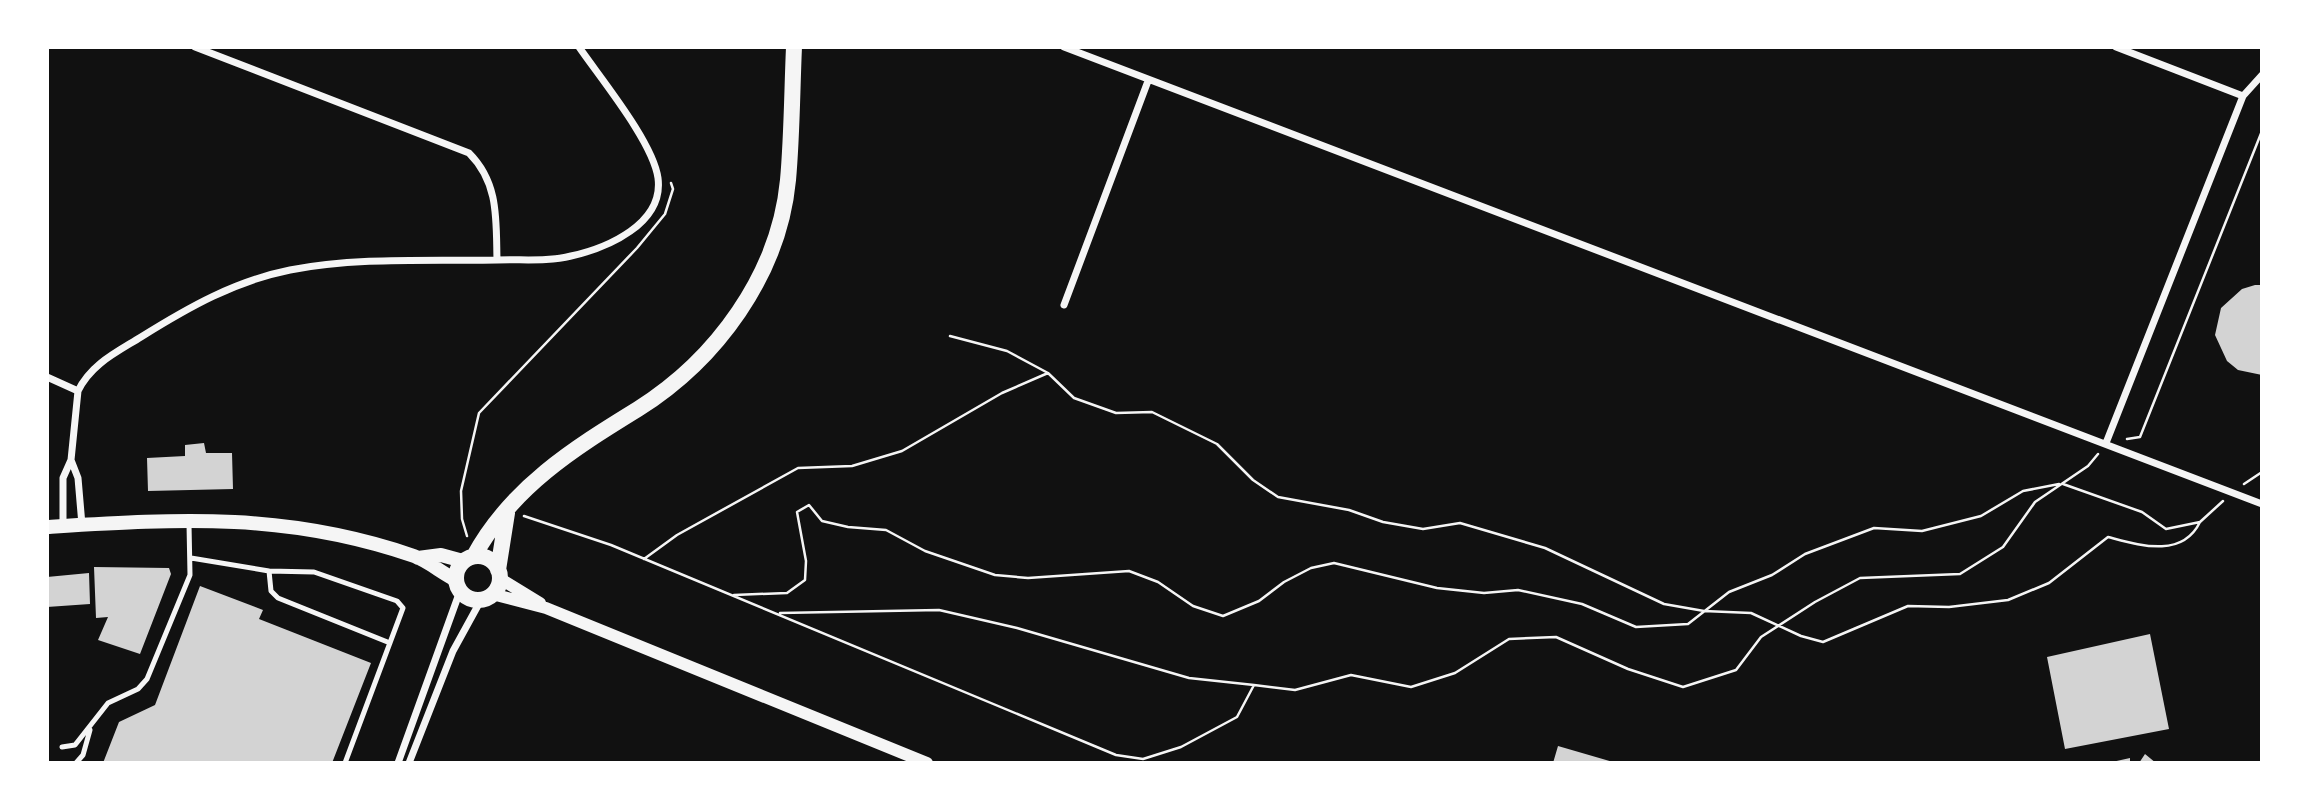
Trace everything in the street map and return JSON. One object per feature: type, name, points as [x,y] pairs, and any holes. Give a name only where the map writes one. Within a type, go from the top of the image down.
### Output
[{"type":"main road","points":[[458,585],[468,553],[530,483],[561,457],[666,390],[688,372],[736,315],[765,263],[783,211],[788,181],[794,47]]},
{"type":"main road","points":[[47,527],[189,521],[264,522],[303,527],[358,539],[418,558],[458,585],[466,597],[486,597],[499,574],[508,510]]},
{"type":"main road","points":[[418,558],[468,553],[484,557],[499,574]]},
{"type":"street","points":[[195,47],[469,153],[483,166],[490,180],[496,204],[497,260]]},
{"type":"street","points":[[63,526],[63,478],[71,460],[78,391],[83,381],[100,362],[186,310],[245,281],[293,270],[334,265],[568,257],[623,237],[643,220],[652,207],[658,180],[653,159],[579,47]]},
{"type":"street","points":[[1064,47],[2106,443],[2262,505]]},
{"type":"street","points":[[2116,47],[2243,96]]},
{"type":"street","points":[[2106,443],[2243,96],[2262,75]]},
{"type":"street","points":[[1064,305],[1148,81]]},
{"type":"street","points":[[47,377],[78,391]]},
{"type":"street","points":[[71,460],[78,478],[82,525]]},
{"type":"street","points":[[499,574],[546,608]]},
{"type":"street","points":[[398,763],[458,585]]},
{"type":"street","points":[[410,763],[453,651],[486,597],[546,608],[927,763]]},
{"type":"lane","points":[[62,747],[75,744],[108,704],[138,689],[147,680],[185,590],[191,558],[189,521]]},
{"type":"lane","points":[[191,558],[268,571],[321,573],[401,604],[403,608],[345,763]]},
{"type":"lane","points":[[268,571],[271,591],[278,598],[390,643]]},
{"type":"lane","points":[[76,763],[83,755],[91,727]]},
{"type":"path","points":[[777,613],[939,610],[1017,628],[1189,678],[1295,690],[1351,675],[1411,687],[1455,673],[1509,639],[1556,637],[1628,669],[1683,687],[1736,670],[1761,637],[1860,578],[1960,574],[2003,547],[2035,502],[2088,466],[2106,443],[2140,437],[2262,131]]},
{"type":"path","points":[[468,553],[462,519],[461,491],[479,413],[637,248],[665,214],[673,189],[668,177]]},
{"type":"path","points":[[950,336],[1007,351],[1048,373],[1074,398],[1116,413],[1152,412],[1188,433],[1217,444],[1253,480],[1278,497],[1349,510],[1383,522],[1423,529],[1460,523],[1545,548],[1664,604],[1704,611],[1751,613],[1823,642],[1908,606],[1949,607],[2008,600],[2049,583],[2108,537],[2125,542],[2173,547],[2193,535],[2200,522],[2232,493],[2262,472]]},
{"type":"path","points":[[644,559],[677,535],[798,468],[852,466],[902,452],[1002,393],[1048,373]]},
{"type":"path","points":[[732,595],[787,593],[805,580],[806,561],[797,512],[809,506],[822,521],[848,527],[886,530],[925,551],[995,575],[1028,578],[1129,571],[1158,582],[1193,606],[1223,616],[1259,601],[1284,582],[1311,568],[1334,563],[1437,589],[1484,593],[1518,590],[1582,604],[1636,627],[1688,624],[1730,592],[1772,576],[1805,554],[1874,528],[1922,531],[1981,516],[2023,491],[2063,483],[2142,512],[2166,529],[2200,522]]},
{"type":"path","points":[[508,510],[644,559],[1116,755],[1143,759],[1181,747],[1237,717],[1254,685]]},
{"type":"building","points":[[2262,285],[2262,375],[2238,370],[2227,361],[2215,335],[2221,308],[2242,289]]},
{"type":"building","points":[[204,443],[206,453],[232,453],[233,489],[148,491],[147,458],[185,456],[185,445]]},
{"type":"building","points":[[94,567],[169,568],[171,574],[140,654],[98,640],[108,617],[96,618]]},
{"type":"building","points":[[89,573],[90,604],[47,607],[47,577]]},
{"type":"building","points":[[200,586],[263,610],[259,619],[371,663],[332,763],[103,763],[119,722],[155,705]]},
{"type":"building","points":[[2150,634],[2169,729],[2065,749],[2047,657]]},
{"type":"building","points":[[1558,746],[1613,762],[1613,763],[1553,763]]},
{"type":"building","points":[[2145,754],[2156,763],[2139,763]]},
{"type":"building","points":[[2130,758],[2130,763],[2112,763],[2112,762]]}]
